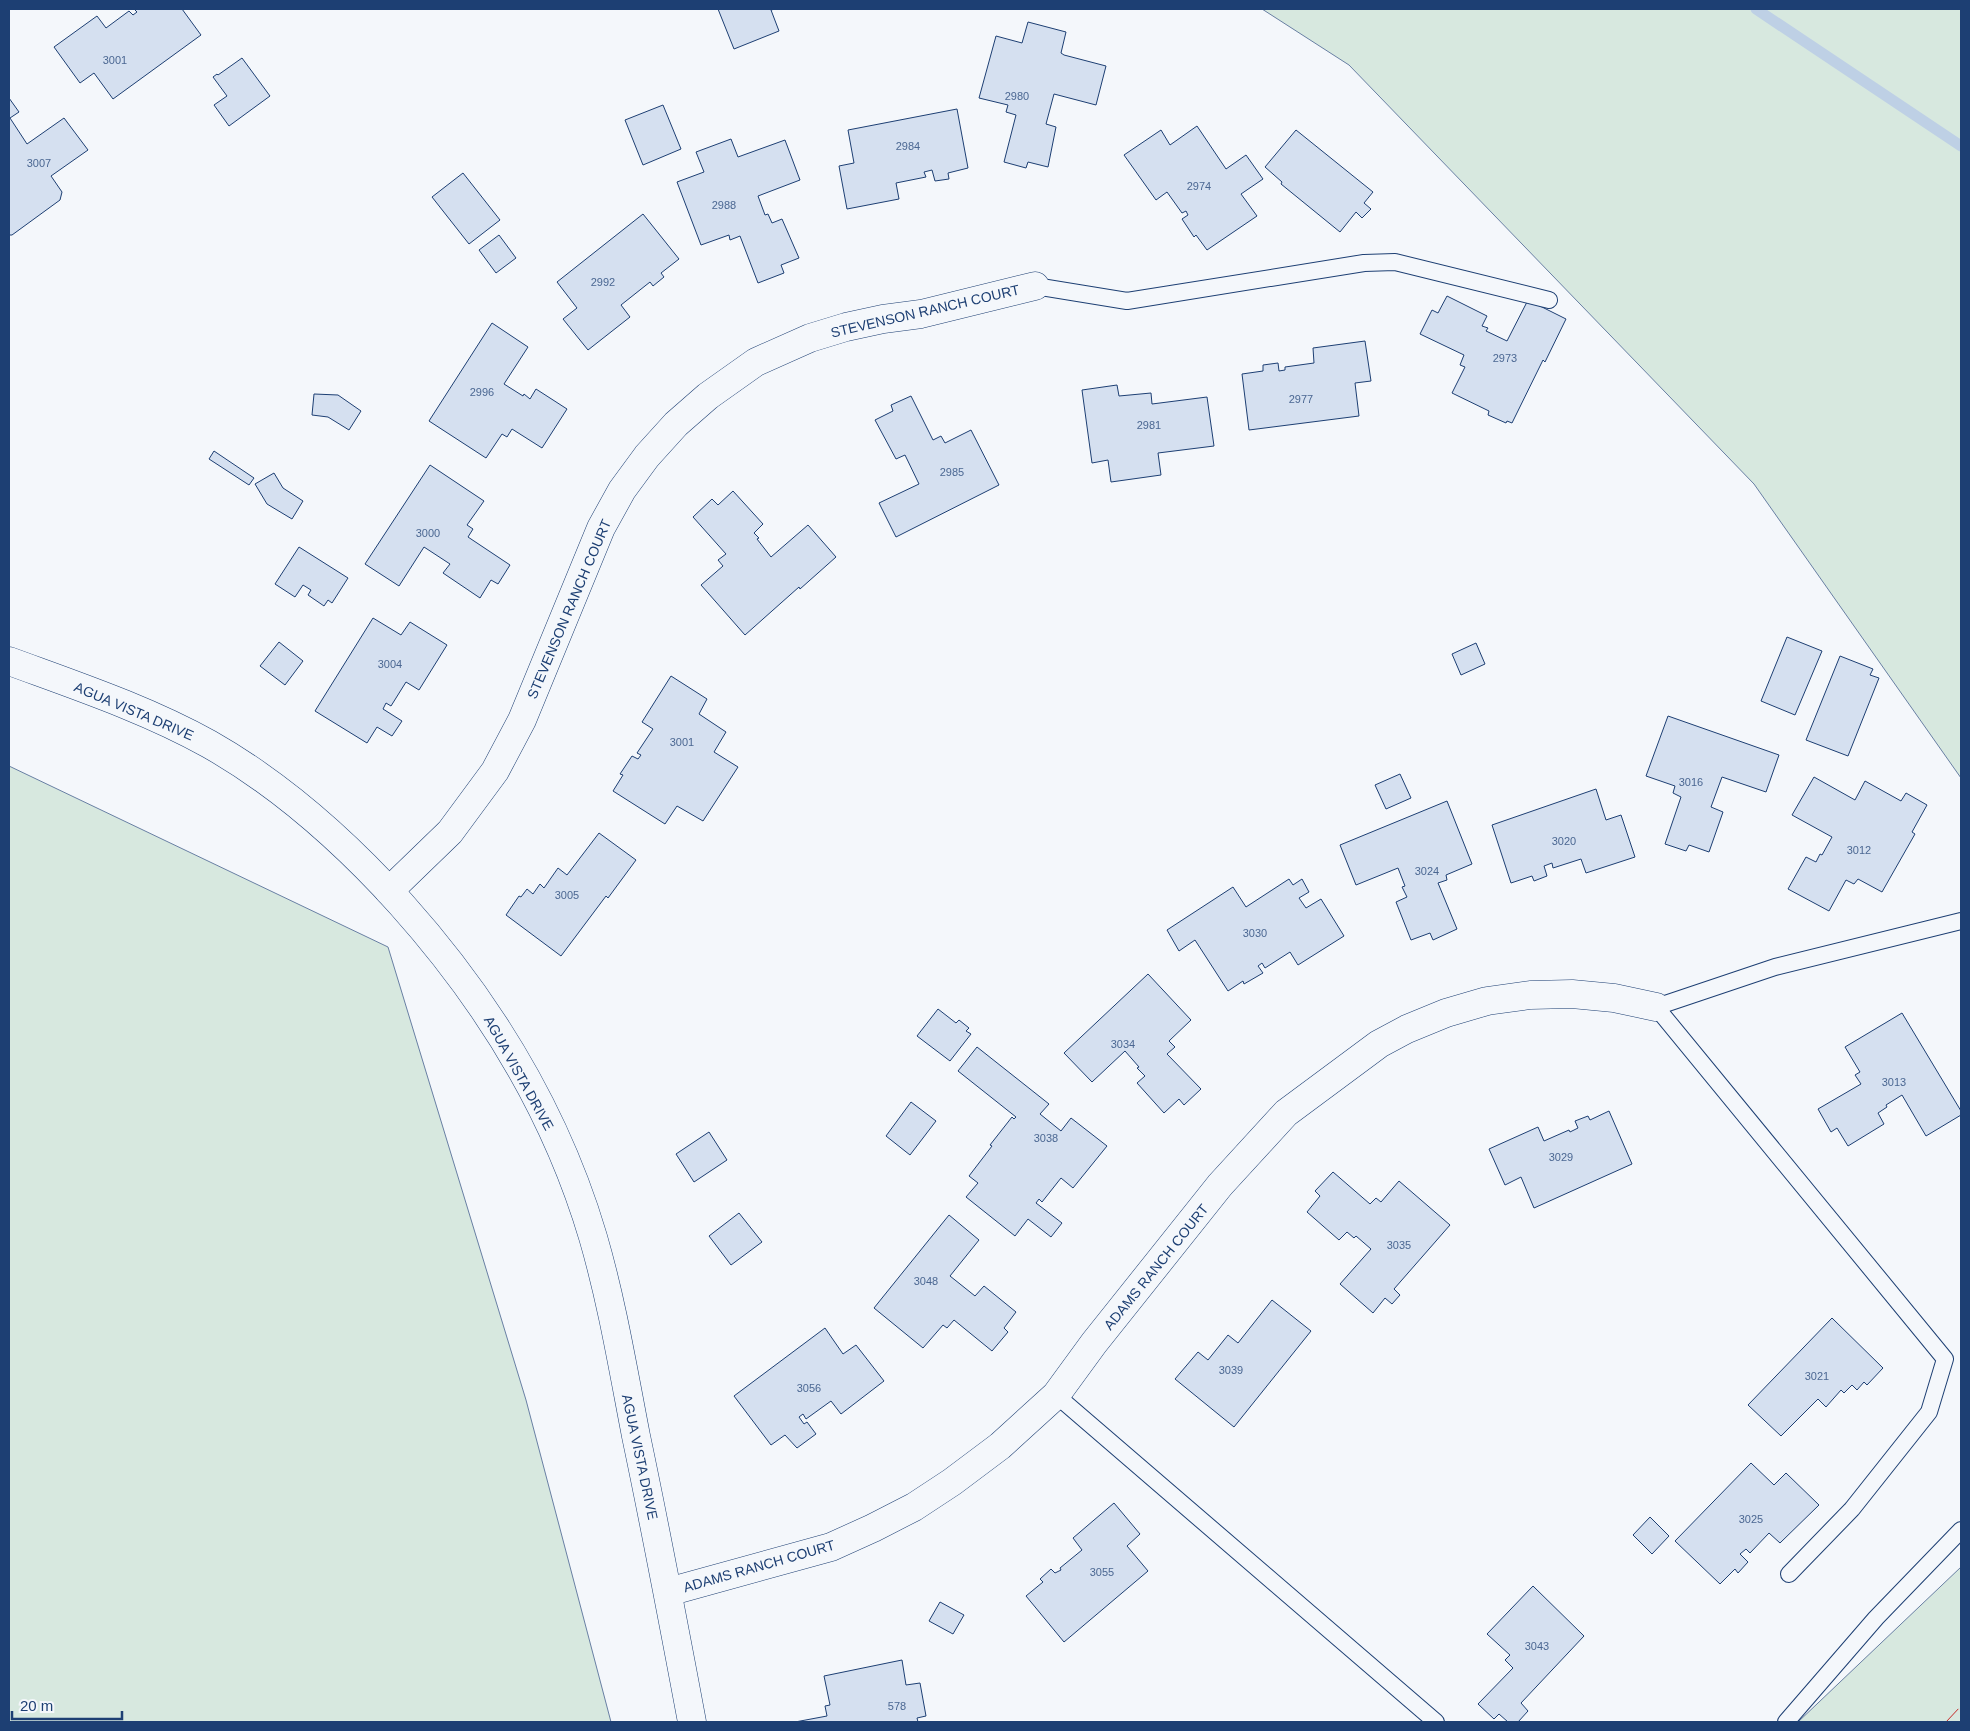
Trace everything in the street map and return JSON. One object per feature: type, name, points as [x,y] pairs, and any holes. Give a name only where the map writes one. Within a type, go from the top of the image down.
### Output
[{"type":"street","name":"STEVENSON RANCH COURT","points":[[389,891],[450,832],[495,771],[522,720],[601,528],[622,490],[647,456],[676,424],[708,396],[756,362],[810,338],[883,318],[921,314],[1035,286]]},
{"type":"street","name":"AGUA VISTA DRIVE","points":[[9,661],[126,704],[169,723],[250,770],[300,806],[346,846],[434,941],[474,994],[510,1050],[537,1100],[569,1170],[592,1234],[610,1300],[692,1722]]},
{"type":"street","name":"ADAMS RANCH COURT","points":[[668,1592],[831,1547],[873,1528],[914,1506],[952,1482],[1000,1446],[1056,1395],[1094,1343],[1220,1185],[1286,1112],[1379,1044],[1407,1029],[1446,1013],[1487,1001],[1530,995],[1572,994],[1614,998],[1656,1007]]},
{"type":"lane","points":[[1035,286],[1127,301],[1364,263],[1395,262],[1549,300]]},
{"type":"lane","points":[[1789,1574],[1852,1509],[1929,1412],[1945,1359],[1656,1007],[1775,967],[1961,921]]},
{"type":"lane","points":[[1056,1395],[1436,1722]]},
{"type":"lane","points":[[1786,1722],[1876,1618],[1961,1530]]},
{"type":"shaded area","points":[[1262,9],[1961,9],[1961,778],[1754,484],[1349,65]]},
{"type":"shaded area","points":[[9,766],[388,947],[526,1400],[611,1722],[9,1722]]},
{"type":"shaded area","points":[[1961,1567],[1961,1722],[1798,1722]]},
{"type":"building","points":[[134,9],[182,9],[201,35],[113,99],[94,73],[80,83],[54,47],[97,16],[106,28],[129,11],[133,15],[137,12]]},
{"type":"building","points":[[718,9],[775,9],[771,10],[779,31],[734,49]]},
{"type":"building","points":[[1028,22],[1066,32],[1061,53],[1064,55],[1106,66],[1096,105],[1054,94],[1046,124],[1056,127],[1048,167],[1028,162],[1026,168],[1004,162],[1016,115],[1006,112],[1008,105],[979,98],[996,36],[1022,43]]},
{"type":"building","points":[[242,58],[270,96],[229,126],[214,105],[227,96],[213,77]]},
{"type":"building","points":[[9,98],[19,112],[10,118],[27,144],[64,118],[88,150],[51,176],[62,192],[60,200],[12,235],[9,235]]},
{"type":"building","points":[[663,105],[681,149],[643,165],[625,120]]},
{"type":"building","points":[[957,109],[968,168],[948,173],[949,179],[935,181],[932,170],[924,172],[926,177],[896,183],[899,199],[847,209],[839,166],[854,163],[848,130]]},
{"type":"building","points":[[1197,126],[1226,169],[1246,155],[1263,179],[1241,194],[1257,216],[1207,250],[1196,235],[1194,237],[1182,219],[1188,215],[1186,211],[1182,213],[1167,192],[1156,200],[1124,155],[1161,130],[1170,145]]},
{"type":"building","points":[[1296,130],[1373,192],[1364,203],[1371,209],[1362,218],[1356,212],[1340,232],[1281,184],[1282,182],[1265,167]]},
{"type":"building","points":[[731,139],[738,157],[785,140],[800,180],[758,196],[765,215],[768,214],[772,223],[782,219],[799,258],[781,265],[784,273],[758,283],[740,236],[730,240],[729,235],[701,245],[677,182],[704,172],[696,152]]},
{"type":"building","points":[[463,173],[500,220],[469,244],[432,197]]},
{"type":"building","points":[[643,214],[679,259],[661,273],[664,277],[653,286],[650,282],[621,305],[630,317],[588,350],[563,319],[577,308],[557,282]]},
{"type":"building","points":[[499,235],[516,258],[496,273],[479,250]]},
{"type":"building","points":[[1447,296],[1487,316],[1482,326],[1488,328],[1486,331],[1507,341],[1528,300],[1566,319],[1545,362],[1543,360],[1512,423],[1507,421],[1506,423],[1488,415],[1489,411],[1452,393],[1465,367],[1460,365],[1464,355],[1420,334],[1432,310],[1438,313]]},
{"type":"building","points":[[492,323],[528,347],[504,384],[530,399],[536,389],[567,409],[542,448],[512,429],[507,437],[502,434],[486,458],[429,421]]},
{"type":"building","points":[[1365,341],[1371,381],[1355,383],[1359,416],[1249,430],[1242,374],[1263,371],[1263,365],[1278,363],[1279,371],[1285,370],[1285,367],[1314,363],[1313,348]]},
{"type":"building","points":[[1117,385],[1119,396],[1151,393],[1152,404],[1207,397],[1214,446],[1158,453],[1161,475],[1111,482],[1108,460],[1092,463],[1082,390]]},
{"type":"building","points":[[314,394],[338,395],[361,411],[349,430],[328,417],[312,415]]},
{"type":"building","points":[[911,396],[933,440],[941,436],[945,443],[971,430],[999,485],[896,537],[879,503],[919,484],[905,455],[896,459],[875,420],[893,411],[891,405]]},
{"type":"building","points":[[214,451],[254,478],[249,485],[209,459]]},
{"type":"building","points":[[430,465],[484,501],[467,525],[473,529],[468,537],[510,565],[498,584],[491,580],[480,598],[443,573],[450,564],[424,547],[399,586],[365,564]]},
{"type":"building","points":[[274,473],[283,488],[303,501],[292,519],[267,504],[255,484]]},
{"type":"building","points":[[733,491],[763,524],[754,533],[771,557],[808,525],[836,557],[745,635],[701,585],[723,566],[718,560],[726,554],[693,517],[712,499],[718,505]]},
{"type":"building","points":[[299,547],[348,578],[332,603],[328,600],[324,606],[308,595],[311,590],[303,585],[295,597],[275,584]]},
{"type":"building","points":[[373,618],[401,635],[410,622],[447,645],[419,690],[406,682],[391,706],[386,703],[383,709],[402,721],[392,736],[377,727],[367,743],[315,711]]},
{"type":"building","points":[[1787,637],[1822,651],[1795,715],[1761,701]]},
{"type":"building","points":[[279,642],[303,661],[285,685],[260,666]]},
{"type":"building","points":[[1476,643],[1485,664],[1461,675],[1452,654]]},
{"type":"building","points":[[1840,656],[1873,669],[1870,675],[1879,678],[1848,756],[1806,740]]},
{"type":"building","points":[[671,676],[707,699],[699,714],[726,732],[714,752],[738,767],[703,821],[677,806],[665,824],[613,791],[623,775],[620,774],[632,756],[638,759],[641,755],[637,753],[653,729],[642,722]]},
{"type":"building","points":[[1668,716],[1779,755],[1766,792],[1722,777],[1711,807],[1723,812],[1709,852],[1689,845],[1686,851],[1665,844],[1681,797],[1673,793],[1675,786],[1646,776]]},
{"type":"building","points":[[1400,774],[1411,798],[1386,809],[1375,785]]},
{"type":"building","points":[[1814,777],[1855,800],[1865,781],[1901,801],[1906,793],[1927,805],[1912,832],[1915,834],[1882,892],[1858,879],[1854,884],[1846,880],[1829,911],[1788,889],[1806,857],[1816,862],[1832,837],[1792,815]]},
{"type":"building","points":[[1596,789],[1606,820],[1621,815],[1635,857],[1586,873],[1581,859],[1553,868],[1552,863],[1544,866],[1547,876],[1534,881],[1532,876],[1511,883],[1492,825]]},
{"type":"building","points":[[1447,801],[1472,864],[1446,875],[1447,880],[1438,883],[1457,929],[1433,940],[1430,933],[1411,940],[1396,902],[1407,897],[1402,887],[1405,886],[1398,868],[1356,885],[1340,845]]},
{"type":"building","points":[[599,833],[636,860],[561,956],[506,915],[519,896],[521,897],[527,889],[533,894],[540,884],[544,888],[558,868],[567,875]]},
{"type":"building","points":[[1289,879],[1293,885],[1302,879],[1309,892],[1299,898],[1306,908],[1321,899],[1344,936],[1298,965],[1290,952],[1265,968],[1262,963],[1258,966],[1263,973],[1244,984],[1243,981],[1228,991],[1195,940],[1179,951],[1167,930],[1233,887],[1246,907]]},
{"type":"building","points":[[1148,974],[1191,1020],[1169,1041],[1175,1047],[1167,1054],[1201,1089],[1184,1105],[1179,1099],[1164,1113],[1137,1083],[1145,1076],[1125,1051],[1092,1082],[1064,1053]]},
{"type":"building","points":[[938,1009],[956,1023],[959,1020],[969,1028],[966,1031],[971,1034],[950,1061],[917,1036]]},
{"type":"building","points":[[1902,1013],[1961,1111],[1961,1115],[1926,1136],[1902,1095],[1886,1105],[1887,1107],[1878,1113],[1884,1124],[1848,1146],[1837,1128],[1831,1132],[1818,1109],[1861,1084],[1855,1075],[1860,1072],[1845,1047]]},
{"type":"building","points":[[977,1047],[1049,1104],[1040,1114],[1061,1131],[1071,1118],[1107,1146],[1073,1188],[1061,1178],[1042,1202],[1039,1199],[1036,1203],[1062,1223],[1051,1237],[1028,1219],[1015,1236],[966,1197],[978,1183],[969,1176],[1012,1117],[1014,1119],[1016,1117],[958,1071]]},
{"type":"building","points":[[911,1102],[936,1121],[910,1155],[886,1136]]},
{"type":"building","points":[[1609,1111],[1632,1164],[1534,1208],[1521,1177],[1505,1185],[1489,1149],[1538,1127],[1544,1141],[1578,1128],[1575,1121],[1588,1116],[1590,1120]]},
{"type":"building","points":[[709,1132],[727,1160],[694,1182],[676,1154]]},
{"type":"building","points":[[1333,1172],[1370,1204],[1376,1198],[1381,1202],[1399,1181],[1450,1225],[1394,1289],[1400,1295],[1392,1304],[1385,1298],[1373,1313],[1340,1284],[1371,1249],[1356,1236],[1354,1238],[1347,1232],[1339,1240],[1307,1212],[1320,1196],[1315,1191]]},
{"type":"building","points":[[739,1213],[762,1242],[731,1265],[709,1236]]},
{"type":"building","points":[[949,1215],[979,1240],[950,1276],[975,1296],[984,1286],[1016,1312],[1004,1328],[1008,1332],[992,1351],[954,1320],[947,1328],[943,1325],[923,1348],[874,1308]]},
{"type":"building","points":[[1272,1300],[1311,1331],[1234,1427],[1175,1379],[1198,1352],[1208,1360],[1228,1335],[1238,1343]]},
{"type":"building","points":[[1832,1318],[1883,1368],[1867,1385],[1864,1382],[1857,1390],[1852,1385],[1844,1393],[1841,1390],[1826,1407],[1818,1399],[1781,1436],[1748,1405]]},
{"type":"building","points":[[825,1328],[843,1354],[856,1345],[884,1381],[841,1414],[831,1401],[806,1419],[803,1414],[799,1417],[804,1424],[807,1422],[816,1434],[797,1448],[785,1435],[771,1445],[734,1396]]},
{"type":"building","points":[[1751,1463],[1774,1485],[1786,1473],[1819,1505],[1780,1543],[1769,1533],[1750,1553],[1746,1549],[1740,1554],[1748,1562],[1738,1573],[1735,1569],[1720,1584],[1675,1541]]},
{"type":"building","points":[[1114,1503],[1140,1534],[1127,1546],[1148,1571],[1064,1642],[1026,1596],[1043,1582],[1040,1579],[1051,1569],[1055,1573],[1061,1570],[1060,1568],[1082,1550],[1073,1538]]},
{"type":"building","points":[[1650,1517],[1669,1536],[1652,1554],[1633,1535]]},
{"type":"building","points":[[1533,1586],[1584,1636],[1521,1703],[1528,1711],[1518,1722],[1508,1722],[1499,1714],[1494,1719],[1478,1704],[1513,1668],[1505,1660],[1510,1655],[1487,1634]]},
{"type":"building","points":[[940,1602],[964,1615],[953,1634],[929,1621]]},
{"type":"building","points":[[902,1660],[906,1685],[920,1683],[926,1716],[917,1718],[918,1722],[795,1722],[827,1716],[825,1706],[830,1705],[824,1676]]},
{"type":"waterway","points":[[1756,9],[1961,146]]},
{"type":"power","points":[[1946,1722],[1961,1706]]}]
